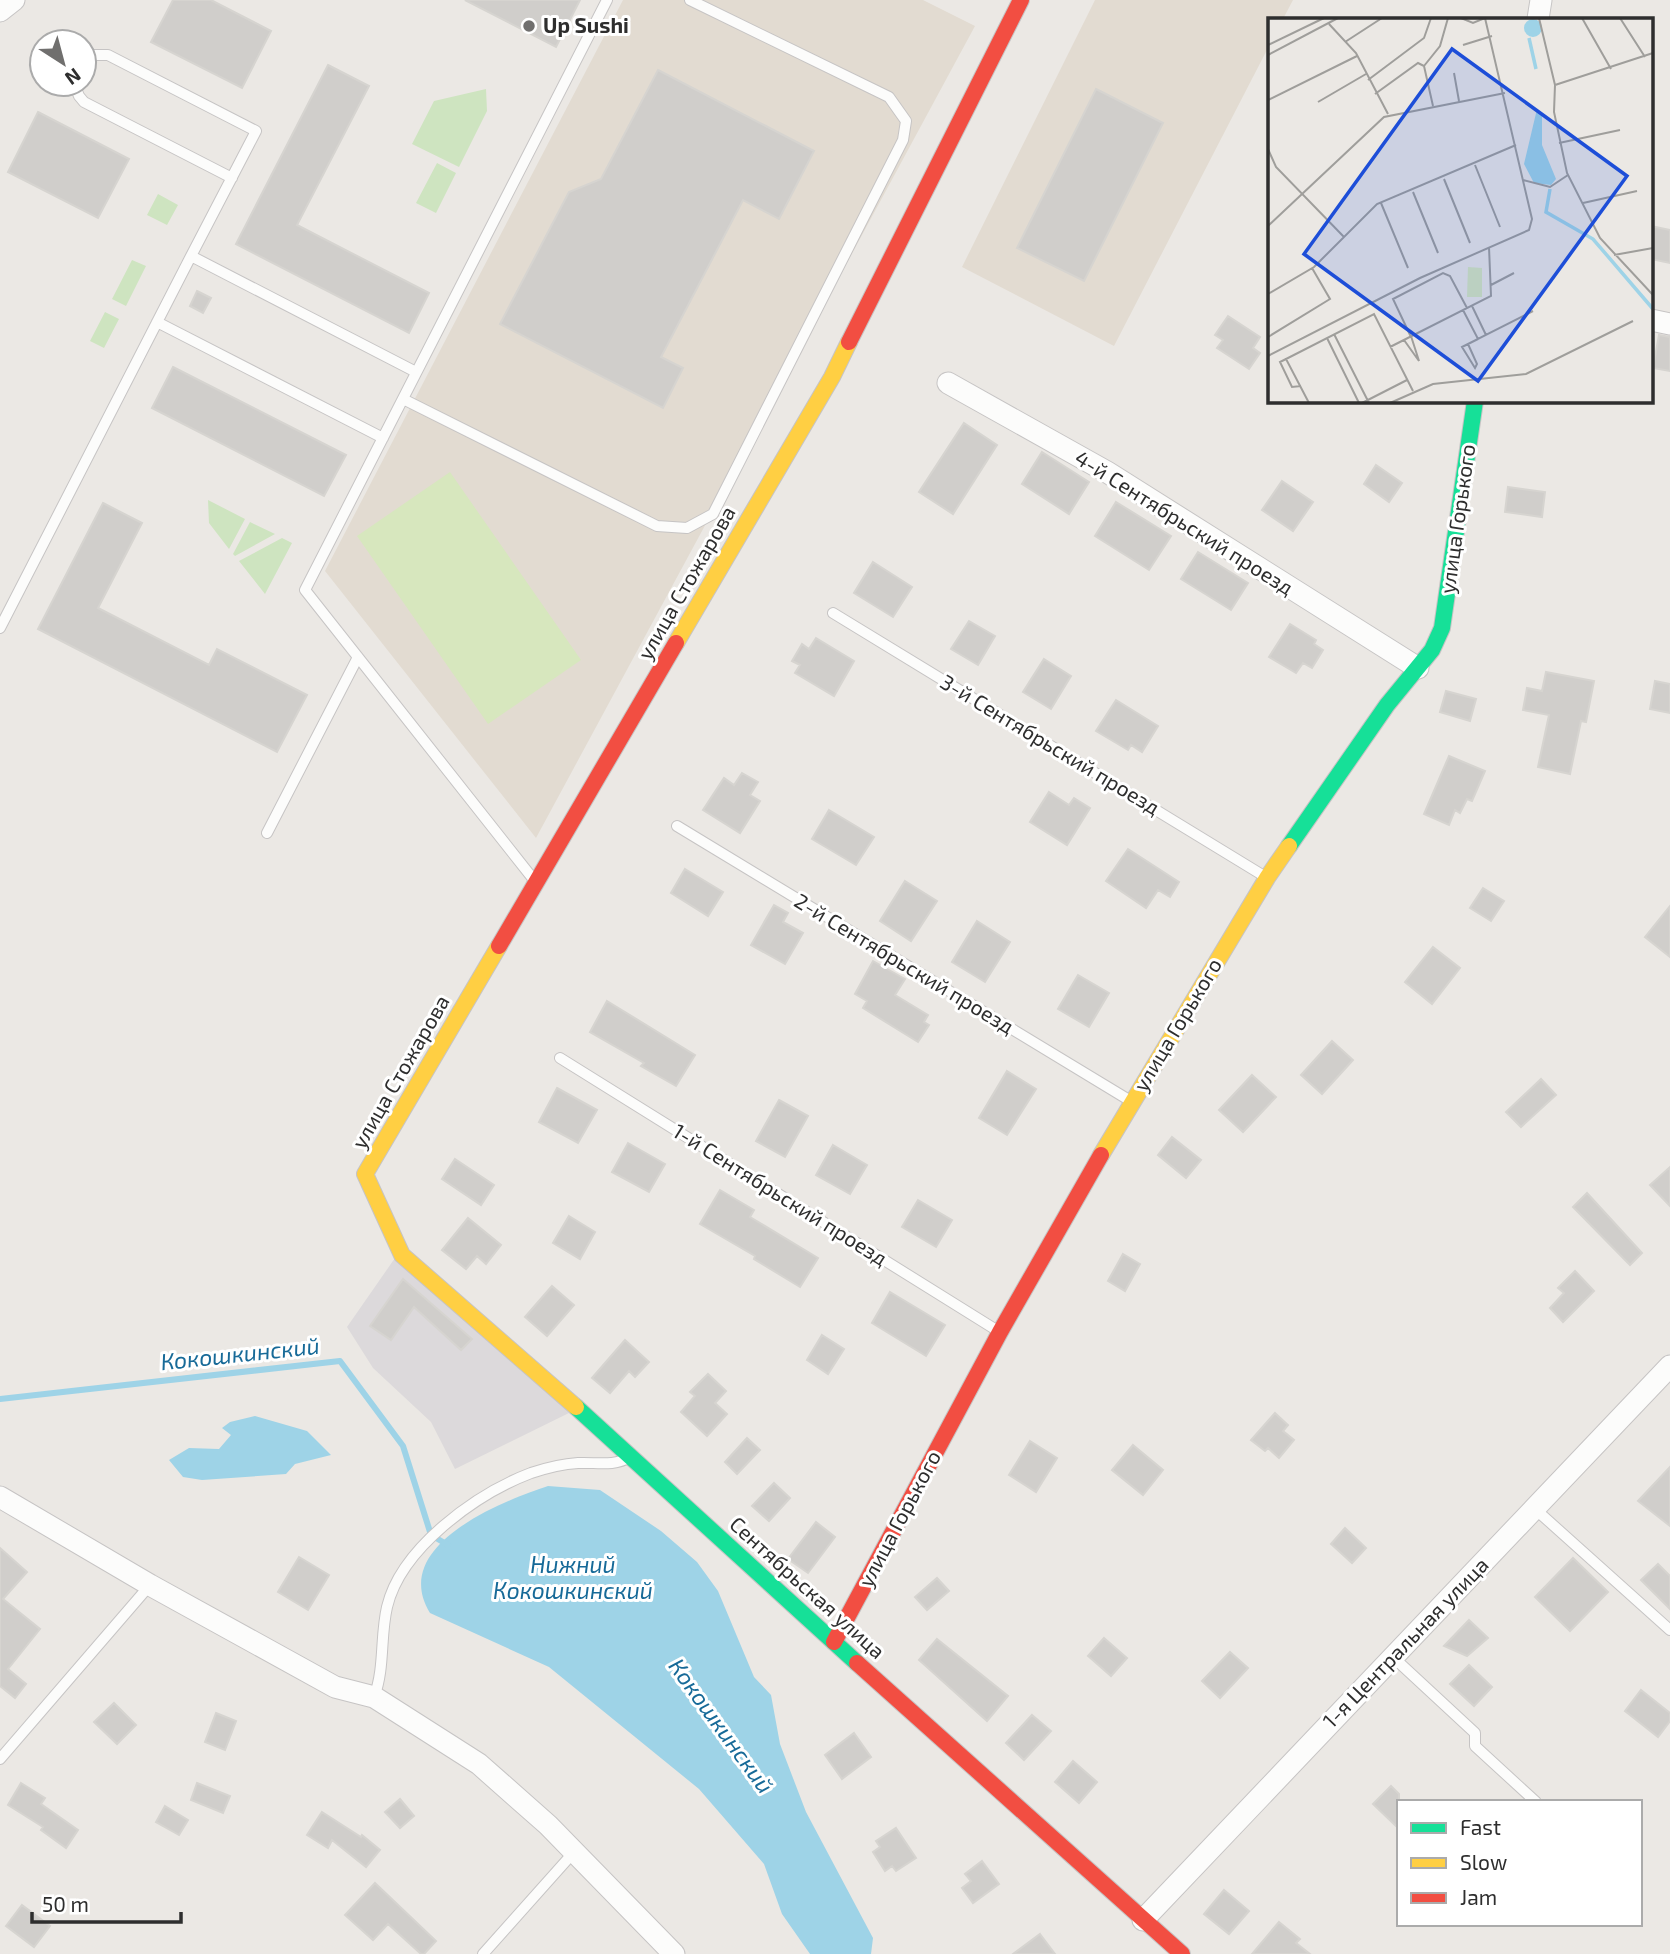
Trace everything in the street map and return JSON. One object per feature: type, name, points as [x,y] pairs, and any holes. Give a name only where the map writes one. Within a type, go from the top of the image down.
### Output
[{"type":"street","points":[[0,11],[14,0]]},
{"type":"street","name":"улица Стожарова","points":[[402,1255],[365,1174],[832,377],[1021,0]]},
{"type":"street","points":[[1538,18],[1541,0]]},
{"type":"street","points":[[1652,320],[1670,324]]},
{"type":"street","name":"4-й Сентябрьский проезд","points":[[948,383],[1107,472],[1418,668]]},
{"type":"street","name":"улица Горького","points":[[834,1642],[1000,1332],[1131,1102],[1267,877],[1387,705],[1432,649],[1443,628],[1475,402]]},
{"type":"street","name":"Сентябрьская улица","points":[[402,1255],[632,1456],[834,1642],[1182,1954]]},
{"type":"street","name":"1-я Центральная улица","points":[[1143,1920],[1670,1366]]},
{"type":"street","points":[[0,1497],[150,1585],[335,1687],[374,1697],[479,1764],[548,1825],[674,1954]]},
{"type":"lane","points":[[536,883],[305,590],[607,0]]},
{"type":"lane","points":[[403,399],[657,526],[687,528],[713,514],[903,140],[906,121],[889,97],[691,0]]},
{"type":"lane","points":[[0,628],[256,131],[108,55],[98,55]]},
{"type":"lane","points":[[81,98],[232,178]]},
{"type":"lane","points":[[191,256],[416,372]]},
{"type":"lane","points":[[158,323],[383,438]]},
{"type":"lane","name":"3-й Сентябрьский проезд","points":[[833,612],[1267,877]]},
{"type":"lane","points":[[267,833],[358,657]]},
{"type":"lane","name":"2-й Сентябрьский проезд","points":[[677,826],[1131,1102]]},
{"type":"lane","name":"1-й Сентябрьский проезд","points":[[560,1058],[1000,1332]]},
{"type":"lane","points":[[374,1697],[380,1675],[389,1599],[407,1561],[431,1535],[495,1492],[532,1473],[579,1463],[616,1463],[632,1456]]},
{"type":"lane","points":[[1534,1508],[1670,1630]]},
{"type":"lane","points":[[0,1759],[150,1585]]},
{"type":"lane","points":[[1393,1657],[1475,1733],[1475,1746],[1534,1800]]},
{"type":"lane","points":[[483,1954],[574,1852]]},
{"type":"shaded area","points":[[623,0],[923,0],[975,26],[536,838],[325,571]]},
{"type":"shaded area","points":[[1095,0],[1293,0],[1284,18],[1268,18],[1268,48],[1114,346],[962,267]]},
{"type":"shaded area","points":[[395,1258],[571,1412],[455,1469],[431,1422],[373,1368],[347,1327]]},
{"type":"green space","points":[[486,89],[487,111],[459,167],[412,144],[434,101]]},
{"type":"green space","points":[[437,163],[456,173],[436,213],[416,203]]},
{"type":"green space","points":[[158,194],[178,205],[167,225],[147,215]]},
{"type":"green space","points":[[132,260],[146,266],[126,306],[112,299]]},
{"type":"green space","points":[[105,312],[119,319],[104,348],[90,341]]},
{"type":"green space","points":[[450,472],[581,660],[488,724],[357,536]]},
{"type":"green space","points":[[208,500],[245,519],[229,549],[209,523]]},
{"type":"green space","points":[[250,522],[275,534],[235,556],[233,554]]},
{"type":"green space","points":[[282,538],[292,543],[265,594],[239,561]]},
{"type":"water","points":[[255,1416],[307,1431],[331,1455],[295,1464],[286,1474],[202,1480],[183,1477],[169,1460],[189,1448],[219,1449],[231,1435],[222,1428],[230,1422]]},
{"type":"water","name":"Нижний Кокошкинский","points":[[548,1486],[600,1490],[661,1531],[697,1562],[718,1591],[754,1677],[771,1695],[780,1744],[806,1812],[873,1938],[871,1954],[810,1954],[782,1914],[764,1864],[699,1789],[549,1667],[430,1613],[421,1589],[424,1567],[437,1548],[456,1530],[479,1516]]},
{"type":"building","points":[[173,0],[211,0],[271,31],[242,88],[151,42]]},
{"type":"building","points":[[465,0],[580,0],[556,47]]},
{"type":"building","points":[[328,65],[369,86],[297,225],[429,293],[409,333],[236,244]]},
{"type":"building","points":[[658,70],[814,151],[779,219],[743,200],[661,357],[683,368],[663,408],[500,324],[569,192],[601,179]]},
{"type":"building","points":[[1096,89],[1163,123],[1084,281],[1017,248]]},
{"type":"building","points":[[38,112],[129,159],[98,218],[8,172]]},
{"type":"building","points":[[1652,226],[1670,230],[1670,263],[1652,259]]},
{"type":"building","points":[[197,291],[211,298],[203,313],[190,306]]},
{"type":"building","points":[[1228,316],[1260,337],[1253,348],[1260,353],[1249,369],[1217,348],[1223,340],[1215,335]]},
{"type":"building","points":[[1659,335],[1670,337],[1670,371],[1653,368]]},
{"type":"building","points":[[173,367],[346,455],[324,496],[152,408]]},
{"type":"building","points":[[964,423],[997,445],[953,514],[919,492]]},
{"type":"building","points":[[1042,452],[1089,482],[1069,514],[1022,484]]},
{"type":"building","points":[[1376,465],[1402,483],[1389,502],[1364,484]]},
{"type":"building","points":[[1282,481],[1313,502],[1293,531],[1262,510]]},
{"type":"building","points":[[1508,487],[1545,492],[1542,517],[1505,512]]},
{"type":"building","points":[[1116,502],[1171,536],[1149,570],[1095,536]]},
{"type":"building","points":[[103,503],[142,523],[98,608],[209,665],[217,649],[307,695],[277,752],[38,629]]},
{"type":"building","points":[[1198,552],[1248,583],[1231,610],[1181,579]]},
{"type":"building","points":[[873,562],[912,587],[893,617],[854,593]]},
{"type":"building","points":[[969,621],[995,636],[978,665],[951,649]]},
{"type":"building","points":[[1290,624],[1316,640],[1314,644],[1323,650],[1312,668],[1303,663],[1296,673],[1269,657]]},
{"type":"building","points":[[816,638],[854,661],[834,696],[795,673],[800,665],[792,661],[802,644],[809,649]]},
{"type":"building","points":[[1044,659],[1071,676],[1051,709],[1023,692]]},
{"type":"building","points":[[1546,672],[1594,681],[1586,722],[1581,721],[1570,774],[1538,767],[1549,715],[1523,710],[1527,688],[1542,691]]},
{"type":"building","points":[[1655,681],[1670,684],[1670,713],[1650,709]]},
{"type":"building","points":[[1446,691],[1476,699],[1470,721],[1440,712]]},
{"type":"building","points":[[1116,700],[1158,726],[1142,752],[1131,745],[1128,750],[1096,731]]},
{"type":"building","points":[[1449,756],[1485,771],[1472,801],[1467,799],[1460,813],[1455,810],[1449,825],[1424,814]]},
{"type":"building","points":[[742,773],[758,782],[750,795],[760,801],[740,833],[703,810],[724,778],[734,785]]},
{"type":"building","points":[[1049,792],[1069,805],[1074,798],[1090,808],[1067,845],[1030,822]]},
{"type":"building","points":[[829,810],[874,837],[856,865],[812,839]]},
{"type":"building","points":[[1128,849],[1179,882],[1170,897],[1158,890],[1146,908],[1106,881]]},
{"type":"building","points":[[685,869],[723,892],[708,916],[671,893]]},
{"type":"building","points":[[905,881],[937,901],[911,941],[880,921]]},
{"type":"building","points":[[1483,888],[1504,901],[1491,921],[1470,908]]},
{"type":"building","points":[[774,905],[788,913],[783,922],[803,933],[785,964],[751,945]]},
{"type":"building","points":[[1670,906],[1670,957],[1645,937]]},
{"type":"building","points":[[977,921],[1010,942],[985,982],[952,962]]},
{"type":"building","points":[[1433,947],[1460,968],[1432,1004],[1405,982]]},
{"type":"building","points":[[873,961],[905,979],[895,995],[928,1015],[924,1022],[929,1025],[918,1042],[863,1008],[867,1001],[855,994]]},
{"type":"building","points":[[1078,975],[1109,993],[1089,1027],[1058,1009]]},
{"type":"building","points":[[607,1001],[695,1055],[676,1086],[641,1066],[644,1063],[590,1032]]},
{"type":"building","points":[[1332,1041],[1353,1060],[1322,1094],[1301,1075]]},
{"type":"building","points":[[1007,1071],[1036,1089],[1007,1135],[979,1118]]},
{"type":"building","points":[[1252,1075],[1276,1097],[1243,1132],[1219,1110]]},
{"type":"building","points":[[1541,1079],[1556,1095],[1521,1127],[1506,1112]]},
{"type":"building","points":[[557,1088],[597,1110],[578,1143],[539,1122]]},
{"type":"building","points":[[779,1100],[808,1116],[785,1157],[756,1141]]},
{"type":"building","points":[[1172,1137],[1201,1160],[1186,1178],[1158,1155]]},
{"type":"building","points":[[628,1143],[665,1164],[649,1192],[612,1172]]},
{"type":"building","points":[[833,1145],[867,1165],[850,1194],[816,1175]]},
{"type":"building","points":[[455,1159],[494,1185],[481,1205],[442,1179]]},
{"type":"building","points":[[1670,1167],[1670,1206],[1650,1185]]},
{"type":"building","points":[[720,1190],[754,1210],[750,1217],[818,1258],[800,1287],[754,1259],[755,1256],[700,1224]]},
{"type":"building","points":[[1587,1193],[1642,1253],[1630,1265],[1573,1207]]},
{"type":"building","points":[[918,1200],[952,1220],[936,1247],[902,1227]]},
{"type":"building","points":[[569,1216],[595,1232],[580,1259],[553,1243]]},
{"type":"building","points":[[468,1218],[501,1245],[486,1264],[477,1256],[466,1269],[442,1250]]},
{"type":"building","points":[[1123,1254],[1140,1264],[1125,1291],[1108,1281]]},
{"type":"building","points":[[1575,1271],[1594,1291],[1563,1322],[1550,1308],[1564,1293],[1558,1288]]},
{"type":"building","points":[[403,1279],[472,1339],[461,1350],[414,1307],[391,1340],[370,1326]]},
{"type":"building","points":[[552,1286],[574,1305],[547,1336],[525,1317]]},
{"type":"building","points":[[890,1292],[945,1325],[926,1356],[872,1323]]},
{"type":"building","points":[[822,1335],[844,1349],[828,1374],[807,1360]]},
{"type":"building","points":[[625,1340],[649,1362],[635,1377],[629,1371],[610,1393],[592,1378]]},
{"type":"building","points":[[708,1374],[726,1391],[715,1403],[727,1414],[707,1436],[681,1412],[695,1396],[690,1392]]},
{"type":"building","points":[[1275,1413],[1288,1425],[1283,1431],[1294,1440],[1279,1458],[1268,1448],[1265,1451],[1251,1440]]},
{"type":"building","points":[[747,1438],[760,1450],[737,1474],[725,1462]]},
{"type":"building","points":[[1030,1441],[1057,1458],[1036,1492],[1009,1475]]},
{"type":"building","points":[[1133,1445],[1163,1470],[1143,1495],[1112,1470]]},
{"type":"building","points":[[1670,1467],[1670,1526],[1638,1501]]},
{"type":"building","points":[[774,1483],[790,1498],[769,1521],[752,1506]]},
{"type":"building","points":[[816,1522],[835,1537],[808,1573],[788,1559]]},
{"type":"building","points":[[1345,1528],[1366,1548],[1352,1563],[1331,1544]]},
{"type":"building","points":[[0,1548],[27,1572],[3,1599],[40,1629],[8,1669],[26,1684],[15,1698],[0,1686]]},
{"type":"building","points":[[299,1557],[329,1575],[308,1610],[278,1592]]},
{"type":"building","points":[[1573,1558],[1608,1592],[1570,1631],[1535,1597]]},
{"type":"building","points":[[1658,1564],[1670,1576],[1670,1609],[1641,1580]]},
{"type":"building","points":[[937,1578],[949,1591],[927,1610],[915,1597]]},
{"type":"building","points":[[1469,1620],[1488,1638],[1467,1656],[1444,1646]]},
{"type":"building","points":[[1104,1638],[1127,1658],[1111,1676],[1088,1656]]},
{"type":"building","points":[[937,1639],[1008,1696],[987,1721],[919,1660]]},
{"type":"building","points":[[1230,1652],[1248,1668],[1220,1698],[1202,1681]]},
{"type":"building","points":[[1469,1665],[1492,1687],[1474,1706],[1450,1684]]},
{"type":"building","points":[[1641,1690],[1670,1713],[1670,1721],[1658,1737],[1625,1711]]},
{"type":"building","points":[[114,1703],[136,1725],[117,1744],[94,1722]]},
{"type":"building","points":[[216,1713],[236,1721],[225,1750],[205,1742]]},
{"type":"building","points":[[1032,1715],[1051,1731],[1024,1760],[1006,1743]]},
{"type":"building","points":[[854,1733],[871,1757],[842,1779],[825,1755]]},
{"type":"building","points":[[1073,1761],[1097,1782],[1079,1803],[1055,1782]]},
{"type":"building","points":[[21,1783],[45,1798],[41,1804],[78,1830],[66,1848],[41,1830],[43,1827],[8,1805]]},
{"type":"building","points":[[197,1783],[230,1796],[223,1813],[191,1800]]},
{"type":"building","points":[[1391,1786],[1399,1794],[1397,1827],[1373,1804]]},
{"type":"building","points":[[400,1799],[414,1816],[400,1828],[385,1812]]},
{"type":"building","points":[[165,1806],[188,1820],[179,1835],[156,1822]]},
{"type":"building","points":[[322,1812],[361,1837],[362,1835],[380,1850],[366,1867],[332,1840],[328,1848],[307,1835]]},
{"type":"building","points":[[896,1828],[916,1858],[896,1871],[892,1866],[885,1871],[873,1852],[880,1847],[876,1841]]},
{"type":"building","points":[[982,1861],[999,1884],[973,1903],[962,1888],[971,1881],[965,1874]]},
{"type":"building","points":[[375,1883],[436,1941],[424,1954],[388,1924],[373,1940],[345,1915]]},
{"type":"building","points":[[1224,1890],[1249,1911],[1229,1934],[1204,1914]]},
{"type":"building","points":[[22,1905],[50,1926],[34,1947],[6,1926]]},
{"type":"building","points":[[1279,1922],[1300,1939],[1296,1943],[1310,1954],[1252,1954]]},
{"type":"building","points":[[1040,1934],[1055,1954],[1013,1954]]},
{"type":"waterway","name":"Кокошкинский","points":[[0,1399],[340,1361],[403,1446],[431,1535],[448,1545]]},
{"type":"traffic: fast","points":[[1289,846],[1387,705],[1432,650],[1442,628],[1475,402]]},
{"type":"traffic: fast","points":[[576,1407],[857,1663]]},
{"type":"traffic: slow","points":[[676,643],[832,377],[849,342]]},
{"type":"traffic: slow","points":[[1101,1155],[1267,878],[1289,846]]},
{"type":"traffic: slow","points":[[499,946],[365,1174],[402,1255],[576,1407]]},
{"type":"traffic: jam","points":[[849,342],[1021,0]]},
{"type":"traffic: jam","points":[[499,946],[676,643]]},
{"type":"traffic: jam","points":[[834,1642],[1000,1332],[1101,1155]]},
{"type":"traffic: jam","points":[[857,1663],[1182,1954]]},
{"type":"place","name":"Up Sushi","points":[[529,26]]}]
